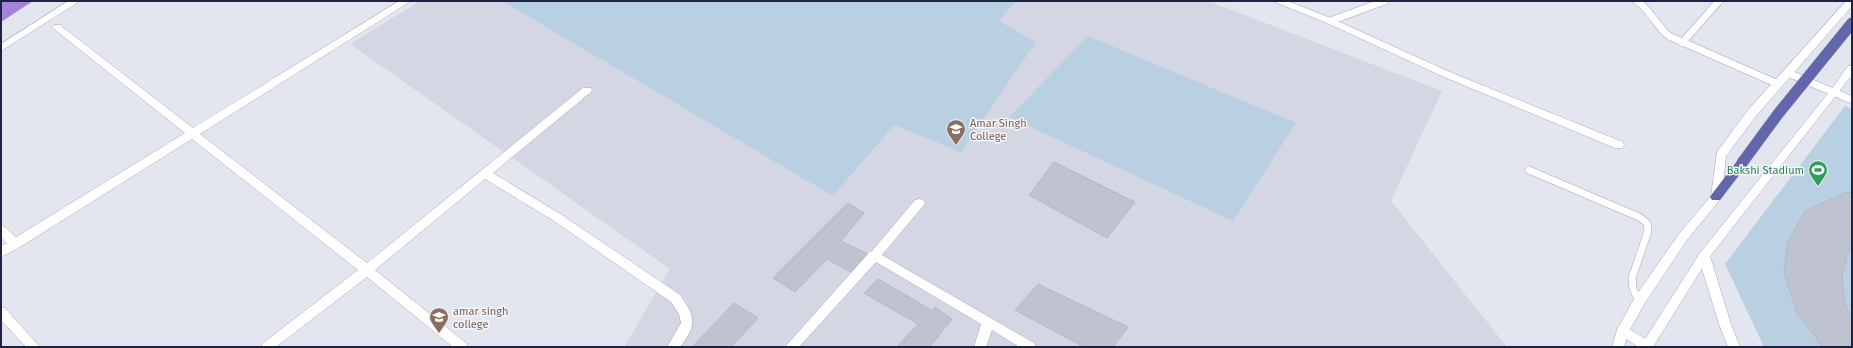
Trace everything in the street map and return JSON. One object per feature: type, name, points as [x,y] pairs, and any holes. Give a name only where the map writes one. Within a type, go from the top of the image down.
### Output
[{"type":"main road","points":[[1716,197],[1778,114],[1852,23]]},
{"type":"street","points":[[1,48],[75,1]]},
{"type":"street","points":[[1,252],[406,1]]},
{"type":"street","points":[[1280,1],[1330,21],[1448,75],[1619,145]]},
{"type":"street","points":[[1618,347],[1623,330],[1639,301],[1683,237],[1716,197],[1721,155],[1752,113],[1851,1]]},
{"type":"street","points":[[57,27],[367,270],[462,347]]},
{"type":"street","points":[[1623,330],[1647,347],[1704,256],[1834,93],[1852,68]]},
{"type":"street","points":[[267,347],[367,270],[587,90]]},
{"type":"street","points":[[484,173],[558,218],[675,298],[684,308],[689,319],[686,329],[673,347]]},
{"type":"street","points":[[791,347],[896,232],[919,203]]},
{"type":"street","points":[[1,230],[16,244]]},
{"type":"street","points":[[874,255],[1030,347]]},
{"type":"street","points":[[1704,256],[1725,324],[1734,347]]},
{"type":"street","points":[[1,312],[34,347]]},
{"type":"street","points":[[980,347],[988,322]]},
{"type":"lane","points":[[1330,21],[1385,1]]},
{"type":"lane","points":[[1637,1],[1652,12],[1661,31],[1682,43],[1778,84]]},
{"type":"lane","points":[[1682,43],[1720,1]]},
{"type":"lane","points":[[1788,73],[1852,100]]},
{"type":"lane","points":[[1529,170],[1631,213],[1639,217],[1647,224],[1648,231],[1632,284],[1639,301]]},
{"type":"shaded area","points":[[1,1],[33,1],[1,22]]},
{"type":"shaded area","name":"Amar Singh College","points":[[420,1],[1208,1],[1442,91],[1391,201],[1507,347],[624,347],[670,269],[350,44]]},
{"type":"shaded area","points":[[502,1],[1016,1],[999,21],[1036,42],[961,152],[894,125],[833,196]]},
{"type":"shaded area","points":[[1088,36],[1296,123],[1233,221],[1009,117]]},
{"type":"shaded area","name":"Bakshi Stadium","points":[[1845,106],[1852,109],[1852,347],[1764,347],[1725,264]]},
{"type":"building","points":[[1054,162],[1135,202],[1107,238],[1029,195]]},
{"type":"building","points":[[1852,192],[1852,247],[1849,249],[1842,275],[1845,305],[1852,317],[1852,347],[1823,347],[1797,313],[1784,272],[1788,241],[1805,211],[1845,193]]},
{"type":"building","points":[[848,203],[864,213],[841,241],[868,254],[851,272],[827,259],[795,292],[773,278]]},
{"type":"building","points":[[878,279],[933,311],[935,307],[952,319],[930,347],[897,347],[918,324],[864,293]]},
{"type":"building","points":[[1038,284],[1128,327],[1113,347],[1084,347],[1015,310]]},
{"type":"building","points":[[734,303],[758,318],[731,347],[692,347]]},
{"type":"place","name":"Amar Singh College","points":[[956,146]]},
{"type":"place","name":"Bakshi Stadium","points":[[1818,187]]},
{"type":"place","name":"amar singh college","points":[[439,334]]}]
